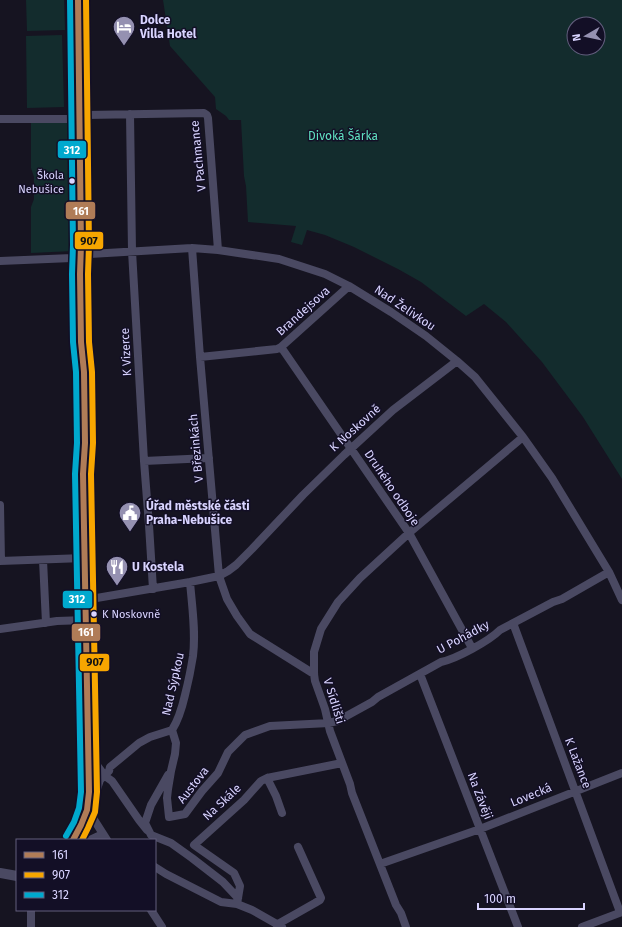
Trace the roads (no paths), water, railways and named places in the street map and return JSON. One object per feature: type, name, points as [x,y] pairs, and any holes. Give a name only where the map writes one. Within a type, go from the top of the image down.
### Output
[{"type":"street","points":[[73,839],[81,825],[87,810],[89,792],[84,558],[83,474],[85,443],[84,372],[81,334],[78,0]]},
{"type":"street","name":"K Vizerce","points":[[130,114],[132,251],[153,589]]},
{"type":"street","name":"V Pachmance","points":[[0,119],[69,119],[86,115],[207,114],[218,250]]},
{"type":"street","name":"Nad Želivkou","points":[[0,261],[72,258],[90,254],[192,248],[218,250],[279,259],[325,274],[349,286],[410,325],[458,361],[475,377],[552,478],[609,572],[622,600]]},
{"type":"street","name":"V Březinkách","points":[[192,248],[219,576],[227,599],[250,634],[314,674]]},
{"type":"street","name":"Brandejsova","points":[[200,357],[277,349],[349,286]]},
{"type":"street","name":"Druhého odboje","points":[[281,347],[409,533],[472,648]]},
{"type":"street","name":"K Noskovně","points":[[85,600],[190,582],[219,576],[228,571],[252,549],[302,495],[351,448],[393,410],[458,361]]},
{"type":"street","name":"V Sídlišti","points":[[406,927],[352,793],[330,731],[325,709],[315,680],[314,652],[321,630],[338,602],[360,578],[409,533],[523,438]]},
{"type":"street","points":[[144,461],[209,458]]},
{"type":"street","points":[[0,505],[0,561],[84,558]]},
{"type":"street","points":[[43,560],[46,623]]},
{"type":"street","name":"U Pohádky","points":[[328,722],[341,719],[441,662],[450,660],[494,636],[499,631],[513,623],[553,602],[562,599],[609,572]]},
{"type":"street","name":"Nad Sýpkou","points":[[87,810],[93,801],[100,780],[109,771],[110,767],[139,743],[150,737],[172,730],[180,715],[193,656],[194,634],[190,582]]},
{"type":"street","points":[[0,630],[57,621],[86,620]]},
{"type":"street","name":"K Lažance","points":[[513,623],[621,912]]},
{"type":"street","name":"Na Závěji","points":[[420,674],[518,927]]},
{"type":"street","name":"Austova","points":[[172,730],[176,743],[168,789],[169,817],[185,814],[218,773],[228,752],[245,735],[270,726],[328,722]]},
{"type":"street","points":[[88,757],[96,764],[105,776],[112,781],[151,835],[171,843],[223,882],[237,901],[279,926],[321,898],[298,847]]},
{"type":"street","name":"Na Skále","points":[[237,901],[240,886],[234,873],[194,845],[244,800],[261,781],[267,778],[342,763]]},
{"type":"street","points":[[151,835],[145,823],[151,805],[171,771]]},
{"type":"street","name":"Lovecká","points":[[380,864],[480,828],[622,773]]},
{"type":"street","points":[[267,778],[282,813]]},
{"type":"street","points":[[87,810],[105,837],[95,839]]},
{"type":"street","points":[[156,868],[221,902],[237,901]]},
{"type":"street","points":[[0,873],[16,876]]},
{"type":"street","points":[[31,911],[31,927]]},
{"type":"street","points":[[152,911],[162,927]]},
{"type":"street","points":[[582,927],[621,912]]},
{"type":"place","name":"Dolce Villa Hotel","points":[[124,46]]},
{"type":"place","name":"Škola Nebušice","points":[[72,181]]},
{"type":"place","name":"Úřad městské části Praha-Nebušice","points":[[130,532]]},
{"type":"place","name":"U Kostela","points":[[117,586]]},
{"type":"place","name":"K Noskovně","points":[[94,614]]},
{"type":"park label","name":"Divoká Šárka","points":[[343,136]]}]
